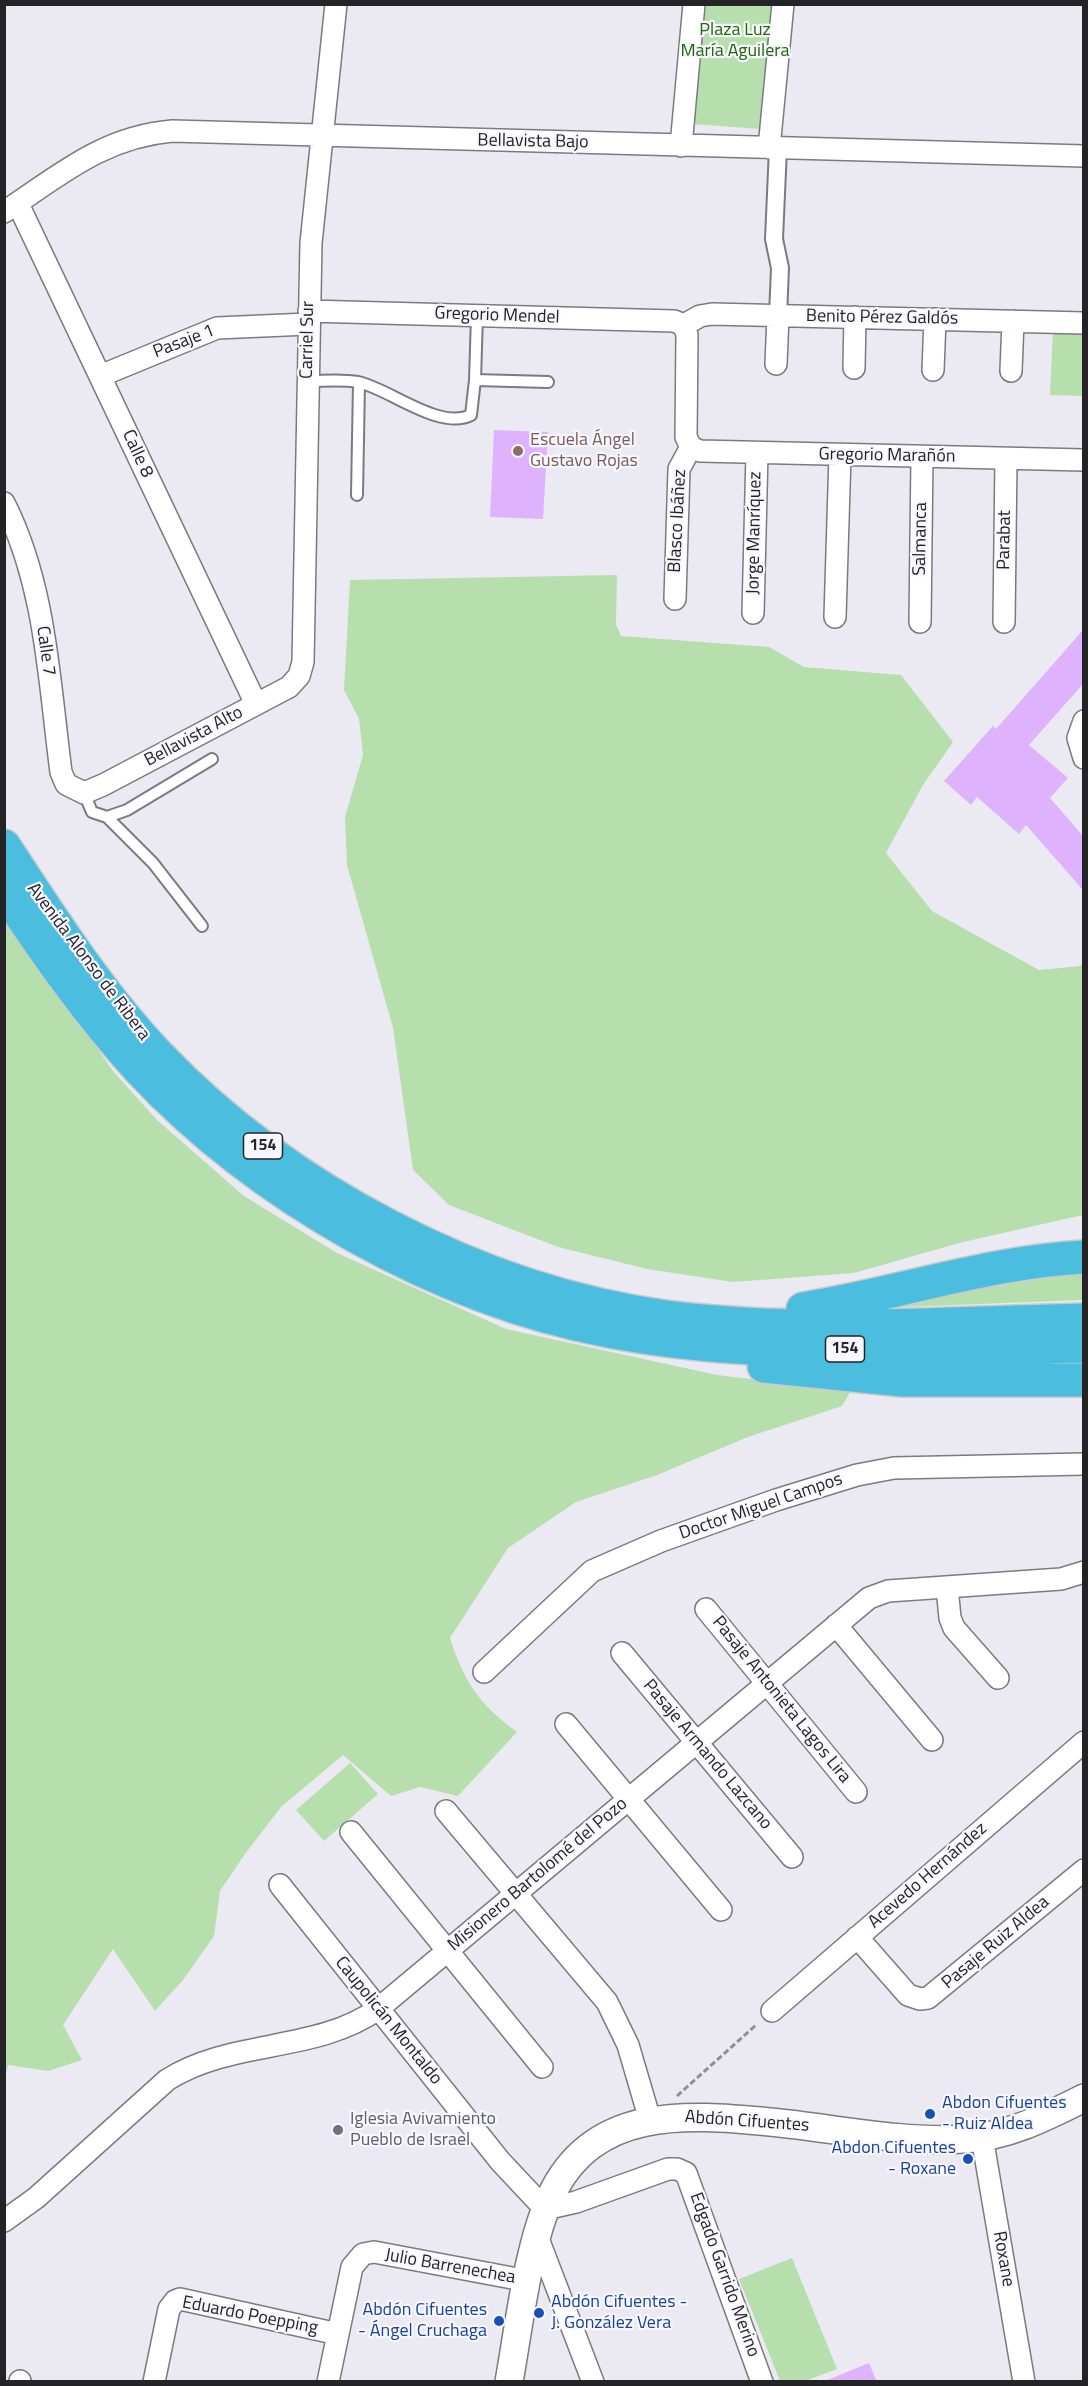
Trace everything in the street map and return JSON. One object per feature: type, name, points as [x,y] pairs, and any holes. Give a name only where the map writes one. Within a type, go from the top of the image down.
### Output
[{"type":"highway","name":"Avenida Alonso de Ribera","points":[[4,846],[83,961],[158,1055],[218,1111],[285,1163],[386,1224],[493,1272],[622,1310],[705,1321],[862,1324],[1083,1320]]},
{"type":"highway","name":"Avenida Alonso de Ribera","points":[[4,890],[71,986],[141,1071],[204,1129],[270,1180],[359,1237],[439,1278],[514,1306],[608,1331],[690,1342],[776,1348],[1083,1346]]},
{"type":"highway","points":[[705,1321],[853,1300],[989,1268],[1083,1257]]},
{"type":"highway","points":[[608,1331],[645,1344],[718,1361],[845,1376],[924,1380],[1083,1380]]},
{"type":"street","name":"Carriel Sur","points":[[299,676],[303,662],[311,243],[320,137],[336,4]]},
{"type":"street","points":[[681,146],[694,4]]},
{"type":"street","points":[[776,364],[780,268],[774,239],[774,148],[783,4]]},
{"type":"street","name":"Bellavista Bajo","points":[[11,208],[97,151],[133,137],[172,132],[1083,156]]},
{"type":"street","name":"Calle 8","points":[[11,208],[100,376],[256,704]]},
{"type":"street","name":"Benito Pérez Galdós","points":[[684,325],[706,314],[1083,323]]},
{"type":"street","name":"Gregorio Mendel","points":[[309,318],[477,316],[674,321],[684,325]]},
{"type":"street","points":[[854,368],[855,317]]},
{"type":"street","name":"Pasaje 1","points":[[100,376],[217,328],[309,318]]},
{"type":"street","points":[[933,370],[935,319]]},
{"type":"street","points":[[1011,371],[1013,321]]},
{"type":"street","points":[[684,325],[687,335],[686,437],[692,447]]},
{"type":"street","name":"Gregorio Marañón","points":[[692,447],[700,451],[757,453],[1083,460]]},
{"type":"street","name":"Blasco Ibáñez","points":[[675,599],[679,469],[692,447]]},
{"type":"street","name":"Jorge Manríquez","points":[[753,613],[757,453]]},
{"type":"street","points":[[835,618],[840,455]]},
{"type":"street","name":"Salmanca","points":[[920,622],[922,457]]},
{"type":"street","name":"Parabat","points":[[1004,622],[1006,459]]},
{"type":"street","name":"Calle 7","points":[[4,503],[24,545],[35,584],[63,778],[72,789],[84,793]]},
{"type":"street","name":"Bellavista Alto","points":[[84,793],[289,687],[299,676]]},
{"type":"street","points":[[1083,721],[1078,738],[1083,758]]},
{"type":"street","name":"Doctor Miguel Campos","points":[[484,1672],[592,1571],[661,1541],[765,1503],[857,1474],[894,1468],[1083,1464]]},
{"type":"street","name":"Misionero Bartolomé del Pozo","points":[[4,2221],[36,2199],[167,2080],[181,2072],[206,2062],[329,2033],[357,2023],[378,2009],[860,1605],[878,1594],[1061,1579],[1083,1572]]},
{"type":"street","points":[[947,1587],[950,1618],[954,1628],[998,1678]]},
{"type":"street","name":"Pasaje Antonieta Lagos Lira","points":[[706,1609],[856,1792]]},
{"type":"street","points":[[836,1625],[932,1740]]},
{"type":"street","name":"Pasaje Armando Lazcano","points":[[622,1653],[792,1857]]},
{"type":"street","points":[[566,1724],[721,1910]]},
{"type":"street","name":"Acevedo Hernández","points":[[772,2011],[1083,1742]]},
{"type":"street","points":[[446,1811],[518,1893],[608,2002],[628,2045],[650,2120]]},
{"type":"street","points":[[351,1832],[542,2067]]},
{"type":"street","name":"Pasaje Ruiz Aldea","points":[[857,1937],[908,1995],[920,1999],[928,1998],[1083,1870]]},
{"type":"street","name":"Caupolicán Montaldo","points":[[280,1885],[500,2161],[545,2209]]},
{"type":"street","name":"Abdón Cifuentes","points":[[509,2382],[537,2236],[545,2209],[567,2169],[592,2145],[617,2131],[650,2120],[710,2116],[916,2139],[982,2137],[1027,2124],[1083,2098]]},
{"type":"street","name":"Roxane","points":[[982,2137],[1024,2382]]},
{"type":"street","name":"Edgado Garrido Merino","points":[[545,2209],[576,2202],[668,2169],[682,2170],[689,2178],[762,2382]]},
{"type":"street","points":[[537,2236],[593,2382]]},
{"type":"street","name":"Julio Barrenechea","points":[[328,2382],[352,2267],[358,2257],[368,2253],[528,2281]]},
{"type":"street","name":"Eduardo Poepping","points":[[154,2382],[169,2309],[175,2301],[180,2299],[338,2334]]},
{"type":"lane","points":[[307,381],[359,382],[443,418],[466,418],[471,415],[475,380],[477,316]]},
{"type":"lane","points":[[475,380],[548,382]]},
{"type":"lane","points":[[357,495],[359,382]]},
{"type":"lane","points":[[107,817],[127,810],[212,759]]},
{"type":"lane","points":[[84,793],[92,812],[107,817],[153,863],[202,926]]},
{"type":"path","points":[[650,2120],[772,2011]]},
{"type":"green space","name":"Plaza Luz María Aguilera","points":[[704,5],[774,5],[761,129],[692,124]]},
{"type":"green space","points":[[1053,329],[1083,330],[1083,396],[1050,395]]},
{"type":"green space","points":[[617,575],[616,624],[621,636],[769,647],[804,667],[901,675],[953,742],[923,785],[886,853],[932,911],[1039,970],[1080,966],[1083,963],[1083,1215],[959,1243],[854,1273],[733,1282],[647,1269],[558,1247],[449,1205],[413,1170],[393,1028],[347,865],[345,817],[363,755],[359,719],[344,690],[350,580]]},
{"type":"green space","points":[[5,915],[113,1071],[157,1120],[244,1196],[337,1253],[506,1329],[717,1375],[851,1391],[842,1406],[748,1437],[657,1475],[576,1502],[508,1548],[450,1638],[461,1667],[475,1691],[493,1712],[517,1732],[458,1796],[420,1787],[391,1796],[343,1755],[281,1807],[245,1854],[220,1891],[214,1936],[183,1980],[155,2011],[113,1949],[63,2025],[82,2060],[48,2071],[8,2065],[5,2078]]},
{"type":"green space","points":[[1083,1265],[1083,1300],[877,1308]]},
{"type":"green space","points":[[350,1763],[378,1794],[324,1841],[296,1810]]},
{"type":"green space","points":[[792,2258],[837,2369],[805,2381],[780,2381],[739,2279]]},
{"type":"building","points":[[494,430],[548,432],[543,519],[490,517]]},
{"type":"building","points":[[1083,630],[1083,684],[1029,745],[1068,778],[1050,798],[1083,836],[1083,890],[1026,825],[1019,834],[977,797],[971,805],[944,781],[993,726],[996,729]]},
{"type":"building","points":[[869,2363],[877,2382],[825,2382],[825,2381]]},
{"type":"place","name":"Escuela Ángel Gustavo Rojas","points":[[518,451]]},
{"type":"place","name":"Abdon Cifuentes - Ruiz Aldea","points":[[930,2114]]},
{"type":"place","name":"Iglesia Avivamiento Pueblo de Israel","points":[[338,2130]]},
{"type":"place","name":"Abdon Cifuentes - Roxane","points":[[968,2159]]},
{"type":"place","name":"Abdón Cifuentes - J. González Vera","points":[[539,2313]]},
{"type":"place","name":"Abdón Cifuentes - Ángel Cruchaga","points":[[499,2321]]}]
